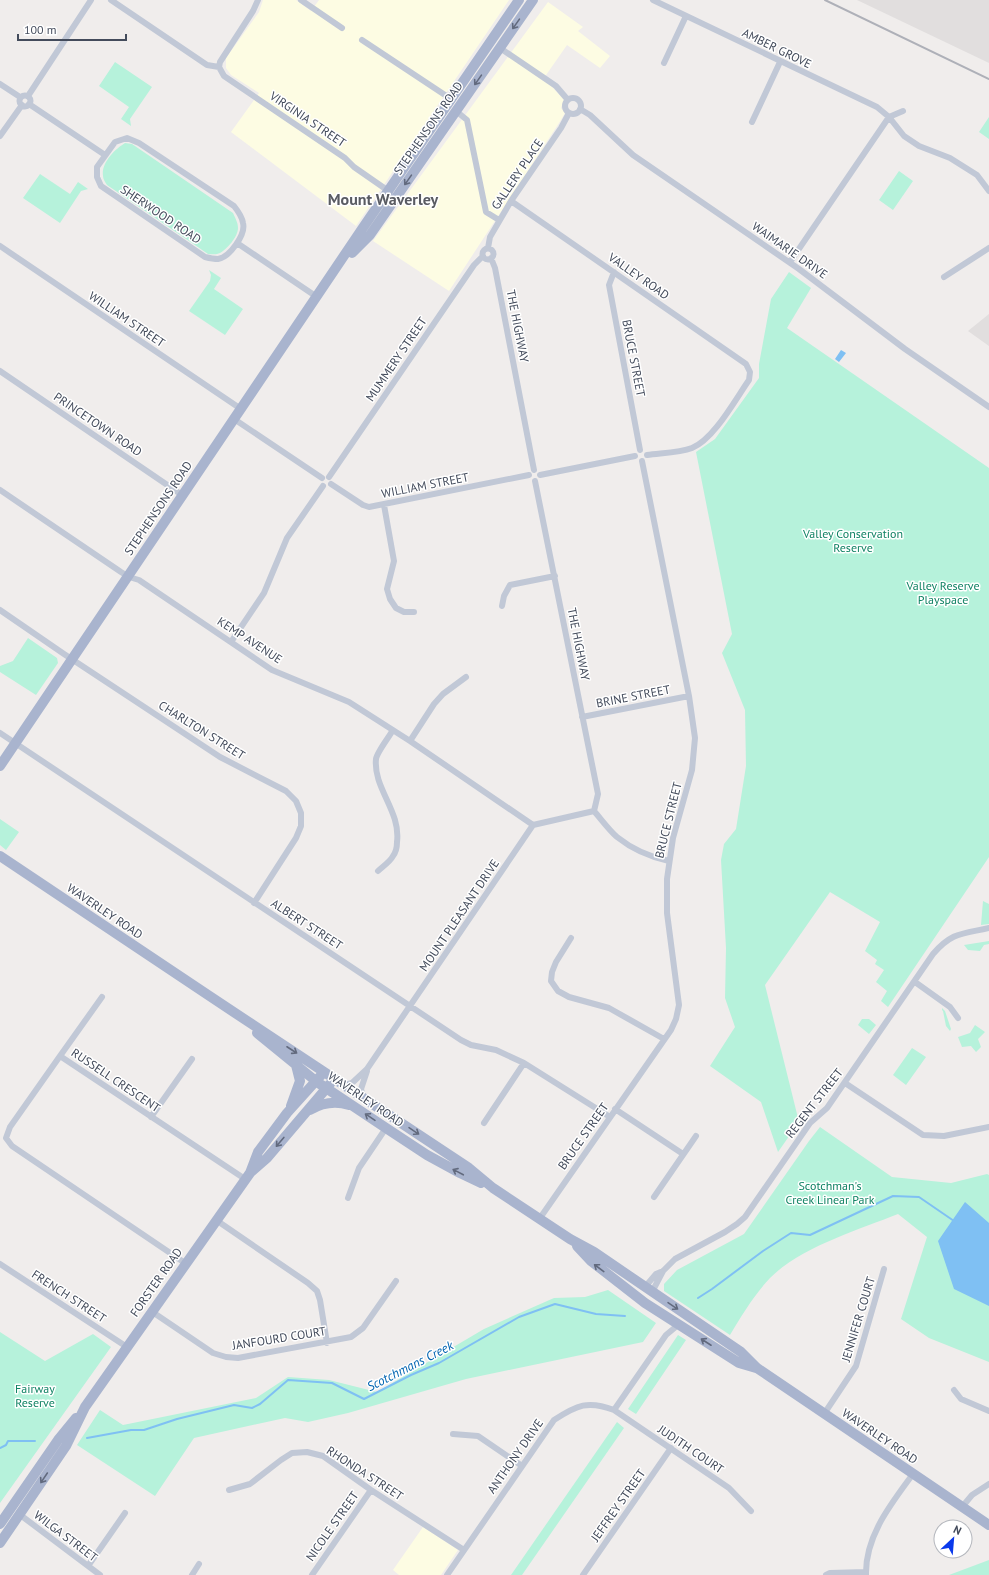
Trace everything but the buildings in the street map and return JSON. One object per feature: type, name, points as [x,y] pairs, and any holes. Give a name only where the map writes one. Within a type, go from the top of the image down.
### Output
[{"type":"main road","name":"STEPHENSONS ROAD","points":[[0,766],[129,577],[182,495],[316,297],[339,265],[366,232],[392,194],[451,99],[519,0]]},
{"type":"main road","name":"STEPHENSONS ROAD","points":[[392,194],[456,111],[533,0]]},
{"type":"main road","points":[[489,43],[500,48]]},
{"type":"main road","name":"WAVERLEY ROAD","points":[[3,859],[469,1168],[493,1188],[570,1239],[594,1252],[741,1352],[757,1368],[989,1525]]},
{"type":"main road","name":"WAVERLEY ROAD","points":[[235,1014],[317,1082],[427,1155],[460,1174],[493,1188]]},
{"type":"main road","points":[[288,1114],[300,1081],[296,1066]]},
{"type":"main road","name":"FORSTER ROAD","points":[[0,1524],[70,1424],[85,1407],[247,1176],[258,1152],[324,1072]]},
{"type":"main road","name":"FORSTER ROAD","points":[[247,1176],[267,1158],[335,1079]]},
{"type":"main road","points":[[305,1113],[326,1103],[344,1103],[355,1107]]},
{"type":"main road","points":[[386,1128],[393,1117]]},
{"type":"main road","name":"WAVERLEY ROAD","points":[[570,1239],[591,1262],[669,1319],[739,1362],[757,1368]]},
{"type":"main road","points":[[643,1301],[648,1290]]},
{"type":"main road","name":"FORSTER ROAD","points":[[0,1543],[66,1446],[85,1407]]},
{"type":"main road","points":[[10,1508],[19,1514]]},
{"type":"street","points":[[29,104],[30,100],[28,96],[90,2],[95,0]]},
{"type":"street","points":[[112,0],[207,64],[219,65],[253,11],[258,0]]},
{"type":"street","points":[[301,0],[342,28]]},
{"type":"street","name":"AMBER GROVE","points":[[653,0],[877,108],[890,118],[904,136],[919,146],[950,158],[977,175],[989,191]]},
{"type":"street","points":[[664,63],[686,16]]},
{"type":"street","points":[[362,40],[451,99]]},
{"type":"street","points":[[500,48],[556,86],[568,100]]},
{"type":"street","points":[[752,122],[780,62]]},
{"type":"street","name":"VIRGINIA STREET","points":[[219,65],[224,76],[345,158],[392,194]]},
{"type":"street","points":[[0,84],[20,97],[24,95],[28,96]]},
{"type":"street","points":[[20,97],[19,102],[22,105]]},
{"type":"street","points":[[573,98],[580,104],[580,109],[576,113],[569,113],[565,106],[568,100],[573,98]]},
{"type":"street","points":[[22,105],[26,106],[29,104],[105,155]]},
{"type":"street","points":[[0,136],[22,105]]},
{"type":"street","name":"WAIMARIE DRIVE","points":[[580,109],[590,115],[633,155],[790,262],[905,349],[989,407]]},
{"type":"street","points":[[456,111],[468,120],[486,212],[499,220]]},
{"type":"street","points":[[790,262],[890,118],[903,111]]},
{"type":"street","name":"GALLERY PLACE","points":[[488,248],[490,237],[499,220],[561,128],[569,113]]},
{"type":"street","name":"SHERWOOD ROAD","points":[[127,138],[139,143],[234,206],[244,222],[243,232],[237,243],[230,252],[219,259],[205,258],[101,186],[97,177],[97,167],[115,142],[127,138]]},
{"type":"street","name":"VALLEY ROAD","points":[[511,201],[746,364],[750,372],[749,380],[712,435],[702,443],[691,448],[647,455]]},
{"type":"street","points":[[237,243],[316,297]]},
{"type":"street","name":"WILLIAM STREET","points":[[0,246],[241,409]]},
{"type":"street","points":[[488,248],[493,252],[494,256],[487,259],[483,256],[483,251],[488,248]]},
{"type":"street","points":[[944,277],[989,248]]},
{"type":"street","name":"MUMMERY STREET","points":[[329,477],[474,265],[483,256]]},
{"type":"street","name":"THE HIGHWAY","points":[[491,258],[495,268],[534,470]]},
{"type":"street","name":"BRUCE STREET","points":[[614,272],[609,285],[640,450]]},
{"type":"street","name":"PRINCETOWN ROAD","points":[[0,371],[182,495]]},
{"type":"street","points":[[231,642],[264,593],[287,538],[323,486],[328,486],[331,484],[329,477],[324,476],[322,478],[234,419]]},
{"type":"street","points":[[540,475],[538,470],[530,472],[529,475],[531,480],[535,481],[540,478],[540,475],[635,456],[636,452],[640,450],[644,450],[647,455],[642,461],[638,461],[635,456]]},
{"type":"street","name":"BRUCE STREET","points":[[540,1218],[664,1039],[676,1019],[678,1005],[667,913],[669,861],[673,838],[689,782],[695,750],[695,738],[689,696],[642,461]]},
{"type":"street","name":"WILLIAM STREET","points":[[331,484],[370,508],[529,475]]},
{"type":"street","points":[[322,478],[321,482],[323,486]]},
{"type":"street","name":"THE HIGHWAY","points":[[535,481],[598,794],[594,811]]},
{"type":"street","name":"KEMP AVENUE","points":[[0,490],[129,577],[139,580],[272,670],[349,702],[410,740],[533,825]]},
{"type":"street","points":[[384,505],[394,561],[387,589],[396,608],[404,612],[414,612]]},
{"type":"street","points":[[502,606],[504,596],[510,585],[555,576]]},
{"type":"street","name":"CHARLTON STREET","points":[[0,610],[220,757],[286,791],[296,802],[301,813],[302,826],[296,838],[254,903]]},
{"type":"street","points":[[410,740],[434,704],[466,677]]},
{"type":"street","name":"BRINE STREET","points":[[582,717],[689,696]]},
{"type":"street","points":[[378,871],[393,856],[397,847],[397,826],[394,814],[376,770],[376,757],[393,730]]},
{"type":"street","name":"ALBERT STREET","points":[[0,733],[254,903],[471,1045],[496,1050],[524,1063],[610,1117]]},
{"type":"street","points":[[533,825],[594,811],[617,836],[633,847],[656,858],[669,861]]},
{"type":"street","name":"MOUNT PLEASANT DRIVE","points":[[345,1085],[352,1083],[367,1069],[533,825]]},
{"type":"street","name":"REGENT STREET","points":[[648,1290],[656,1274],[663,1271],[675,1259],[725,1232],[745,1217],[806,1128],[828,1108],[933,954],[953,936],[989,928]]},
{"type":"street","points":[[571,938],[552,972],[551,981],[558,991],[569,997],[609,1008],[664,1039]]},
{"type":"street","points":[[915,982],[950,1007],[958,1018]]},
{"type":"street","points":[[60,1056],[102,997]]},
{"type":"street","name":"RUSSELL CRESCENT","points":[[185,1263],[12,1146],[6,1138],[10,1127],[60,1056],[151,1117],[247,1176]]},
{"type":"street","points":[[151,1117],[192,1059]]},
{"type":"street","points":[[484,1122],[524,1063]]},
{"type":"street","name":"MOUNT PLEASANT DRIVE","points":[[363,1097],[360,1089],[367,1069]]},
{"type":"street","points":[[845,1083],[923,1135],[944,1136],[989,1127]]},
{"type":"street","points":[[615,1109],[683,1154]]},
{"type":"street","points":[[348,1198],[359,1168],[386,1128]]},
{"type":"street","points":[[654,1197],[696,1136]]},
{"type":"street","points":[[216,1220],[308,1283],[317,1291],[320,1300],[327,1342]]},
{"type":"street","name":"FRENCH STREET","points":[[0,1264],[127,1347]]},
{"type":"street","name":"JENNIFER COURT","points":[[824,1414],[856,1366],[884,1269]]},
{"type":"street","name":"JANFOURD COURT","points":[[151,1311],[213,1353],[226,1357],[238,1358],[351,1337],[363,1328],[396,1281]]},
{"type":"street","points":[[666,1335],[669,1319]]},
{"type":"street","points":[[614,1410],[666,1335],[678,1325]]},
{"type":"street","points":[[954,1390],[960,1399],[989,1411]]},
{"type":"street","name":"ANTHONY DRIVE","points":[[447,1575],[554,1420],[573,1408],[591,1404],[614,1410]]},
{"type":"street","name":"JUDITH COURT","points":[[614,1410],[729,1488],[751,1511]]},
{"type":"street","points":[[453,1434],[478,1436],[522,1466]]},
{"type":"street","name":"JEFFREY STREET","points":[[583,1575],[671,1448]]},
{"type":"street","name":"RHONDA STREET","points":[[229,1490],[250,1484],[292,1453],[307,1452],[323,1456],[371,1490],[464,1550]]},
{"type":"street","points":[[826,1575],[830,1573],[866,1573],[870,1546],[881,1520],[913,1474]]},
{"type":"street","points":[[962,1507],[972,1495],[989,1484]]},
{"type":"street","name":"NICOLE STREET","points":[[312,1575],[371,1490]]},
{"type":"street","points":[[88,1566],[125,1513]]},
{"type":"street","name":"WILGA STREET","points":[[19,1514],[100,1575]]},
{"type":"street","points":[[192,1575],[199,1564]]},
{"type":"shaded area","points":[[263,0],[296,0],[311,11],[319,0],[509,0],[356,226],[231,132],[259,93],[231,75],[226,68],[226,58],[259,12]]},
{"type":"shaded area","points":[[857,0],[989,0],[989,63]]},
{"type":"shaded area","points":[[548,2],[583,27],[578,31],[610,56],[600,68],[567,45],[544,78],[564,100],[561,108],[565,113],[449,291],[373,241]]},
{"type":"shaded area","points":[[989,314],[989,346],[968,331]]},
{"type":"shaded area","points":[[423,1527],[458,1550],[441,1575],[399,1575],[393,1570]]},
{"type":"green space","points":[[115,62],[152,87],[130,119],[131,126],[121,119],[129,107],[99,86]]},
{"type":"green space","points":[[989,117],[989,139],[979,132]]},
{"type":"green space","points":[[125,143],[132,144],[233,213],[238,224],[238,231],[226,249],[218,254],[208,254],[107,185],[103,177],[106,161]]},
{"type":"green space","points":[[899,171],[913,181],[893,210],[879,200]]},
{"type":"green space","points":[[40,174],[70,194],[78,182],[88,189],[81,191],[60,223],[23,198]]},
{"type":"green space","points":[[209,270],[221,278],[214,289],[243,309],[225,335],[189,311],[210,281],[211,275]]},
{"type":"green space","name":"Valley Conservation Reserve","points":[[789,272],[811,288],[787,328],[989,468],[989,857],[888,1007],[881,1001],[887,991],[876,982],[884,970],[875,964],[877,960],[865,951],[880,922],[830,892],[765,985],[799,1122],[778,1152],[761,1102],[710,1066],[735,1027],[725,998],[726,948],[721,860],[724,844],[736,829],[746,766],[745,710],[722,653],[732,634],[696,452],[715,439],[759,378],[759,364],[771,299]]},
{"type":"green space","points":[[28,638],[57,658],[58,663],[36,695],[0,672],[0,666],[13,661]]},
{"type":"green space","points":[[0,819],[19,832],[6,850],[0,845]]},
{"type":"green space","points":[[983,901],[989,904],[989,924],[981,925]]},
{"type":"green space","points":[[989,941],[989,944],[984,945],[980,951],[968,950],[964,945]]},
{"type":"green space","points":[[942,1008],[945,1011],[951,1029],[950,1031],[946,1026]]},
{"type":"green space","points":[[862,1019],[869,1019],[876,1025],[869,1034],[858,1025]]},
{"type":"green space","points":[[975,1025],[985,1032],[978,1039],[981,1047],[976,1052],[971,1046],[962,1047],[958,1037],[970,1033]]},
{"type":"green space","points":[[912,1048],[926,1057],[906,1085],[893,1075]]},
{"type":"green space","name":"Scotchman's Creek Linear Park","points":[[820,1127],[892,1177],[951,1183],[987,1174],[989,1175],[989,1362],[929,1338],[901,1319],[927,1237],[898,1214],[831,1240],[797,1257],[783,1267],[770,1278],[759,1291],[730,1335],[664,1291],[664,1284],[677,1270],[744,1234]]},
{"type":"green space","points":[[608,1290],[656,1323],[643,1342],[466,1379],[348,1413],[308,1422],[285,1418],[194,1438],[155,1496],[77,1445],[100,1410],[123,1425],[256,1398],[288,1377],[329,1380],[377,1392],[484,1329],[554,1298],[585,1297]]},
{"type":"green space","name":"Fairway Reserve","points":[[0,1332],[45,1361],[93,1334],[111,1347],[0,1503]]},
{"type":"green space","points":[[678,1335],[686,1340],[636,1414],[628,1409]]},
{"type":"green space","points":[[617,1422],[624,1428],[522,1575],[511,1575]]},
{"type":"green space","points":[[989,1560],[989,1575],[949,1575]]},
{"type":"water","points":[[841,350],[846,353],[839,362],[835,359]]},
{"type":"water","points":[[965,1202],[989,1223],[989,1306],[954,1289],[938,1241]]},
{"type":"waterway","name":"Scotchmans Creek","points":[[698,1298],[763,1251],[791,1233],[810,1235],[893,1196],[919,1197],[954,1221]]},
{"type":"waterway","name":"Scotchmans Creek","points":[[87,1438],[131,1430],[144,1430],[177,1419],[234,1405],[252,1408],[260,1404],[288,1380],[332,1383],[364,1399],[411,1375],[439,1363],[519,1317],[555,1304],[596,1314],[625,1316]]},
{"type":"waterway","name":"Scotchmans Creek","points":[[0,1448],[6,1445],[8,1441],[35,1441]]},
{"type":"railway","points":[[825,0],[989,79]]},
{"type":"district","name":"Mount Waverley","points":[[383,199]]},
{"type":"park label","name":"Valley Reserve Playspace","points":[[943,592]]}]
